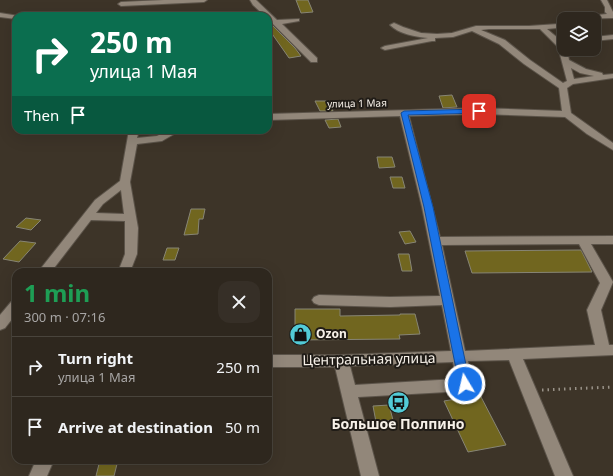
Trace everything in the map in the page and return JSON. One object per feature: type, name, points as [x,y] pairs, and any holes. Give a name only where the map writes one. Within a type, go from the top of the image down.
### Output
[{"type":"street","points":[[121,5],[204,0]]},
{"type":"street","points":[[253,0],[255,4],[264,12]]},
{"type":"street","points":[[604,0],[608,7],[608,12],[613,15]]},
{"type":"street","points":[[0,13],[12,15]]},
{"type":"street","points":[[601,16],[613,15]]},
{"type":"street","points":[[272,19],[314,60]]},
{"type":"street","points":[[276,22],[297,20]]},
{"type":"street","points":[[394,25],[400,29],[420,34],[453,35]]},
{"type":"street","points":[[385,48],[453,35],[472,29],[489,27],[541,27],[557,25]]},
{"type":"street","points":[[541,27],[557,39]]},
{"type":"street","points":[[472,29],[502,42],[527,62],[567,85],[612,77]]},
{"type":"street","points":[[601,38],[613,37]]},
{"type":"street","points":[[565,56],[567,114],[590,132],[613,147]]},
{"type":"street","points":[[566,61],[583,71],[612,77]]},
{"type":"street","name":"улица 1 Мая","points":[[272,117],[479,111],[567,114]]},
{"type":"street","points":[[350,391],[465,384],[417,157],[404,113]]},
{"type":"street","points":[[126,268],[131,254],[132,228],[125,182],[134,134]]},
{"type":"street","points":[[133,141],[159,139],[168,134]]},
{"type":"street","points":[[47,268],[90,216],[99,202],[125,182]]},
{"type":"street","points":[[90,216],[131,218]]},
{"type":"street","points":[[435,242],[584,242],[613,240]]},
{"type":"street","points":[[584,242],[609,288],[594,310],[608,350]]},
{"type":"street","points":[[319,300],[390,302],[447,300]]},
{"type":"street","points":[[0,325],[12,310]]},
{"type":"street","name":"Центральная улица","points":[[272,360],[341,360],[608,350]]},
{"type":"street","points":[[514,354],[564,476]]},
{"type":"street","points":[[341,360],[350,391],[370,476]]},
{"type":"street","points":[[38,476],[43,464]]},
{"type":"path","points":[[529,390],[613,387]]},
{"type":"building","points":[[296,0],[308,0],[313,12],[301,13]]},
{"type":"building","points":[[272,25],[301,56],[289,58],[272,34]]},
{"type":"building","points":[[452,95],[457,107],[443,108],[439,96]]},
{"type":"building","points":[[315,101],[328,101],[333,111],[320,111]]},
{"type":"building","points":[[338,119],[341,127],[329,128],[325,120]]},
{"type":"building","points":[[377,157],[392,157],[395,167],[379,168]]},
{"type":"building","points":[[390,177],[402,177],[405,188],[393,188]]},
{"type":"building","points":[[191,209],[205,209],[203,219],[199,219],[198,234],[184,235]]},
{"type":"building","points":[[26,218],[41,220],[31,230],[16,227]]},
{"type":"building","points":[[410,231],[416,242],[405,244],[399,232]]},
{"type":"building","points":[[20,241],[36,243],[19,262],[3,259]]},
{"type":"building","points":[[167,248],[179,248],[175,260],[163,260]]},
{"type":"building","points":[[581,250],[592,272],[472,273],[465,251]]},
{"type":"building","points":[[398,254],[409,254],[412,271],[402,271]]},
{"type":"building","points":[[295,309],[340,309],[340,316],[415,314],[420,334],[399,335],[400,339],[295,340]]},
{"type":"building","points":[[480,395],[506,445],[468,452],[444,401]]},
{"type":"building","points":[[389,405],[393,420],[376,422],[373,406]]},
{"type":"building","points":[[99,464],[117,464],[114,476],[96,476]]},
{"type":"place","name":"Ozon","points":[[300,334]]},
{"type":"place","name":"Большое Полпино","points":[[398,402]]},
{"type":"route","points":[[465,384],[417,157],[404,113],[479,111]]}]
